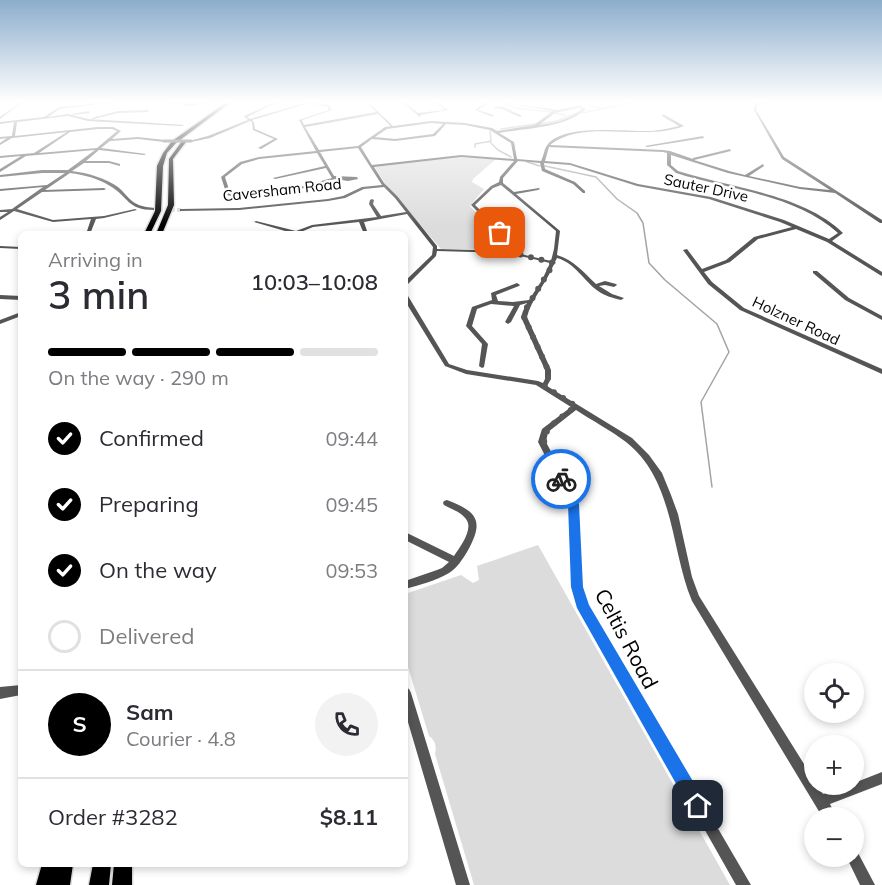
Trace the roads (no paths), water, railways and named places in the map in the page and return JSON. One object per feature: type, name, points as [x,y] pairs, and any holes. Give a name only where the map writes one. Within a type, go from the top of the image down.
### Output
[{"type":"highway","points":[[148,231],[160,205],[159,171],[163,156],[173,143]]},
{"type":"highway","points":[[160,231],[171,205],[170,165],[175,153],[184,143]]},
{"type":"highway","points":[[46,885],[50,867]]},
{"type":"highway","points":[[60,885],[63,867]]},
{"type":"highway","points":[[99,885],[102,867]]},
{"type":"highway","points":[[122,885],[123,867]]},
{"type":"street","points":[[35,154],[52,143]]},
{"type":"street","points":[[0,219],[106,143]]},
{"type":"street","points":[[260,148],[268,143]]},
{"type":"street","points":[[314,143],[319,152],[327,167],[336,178],[262,196],[231,195],[226,191],[224,175],[244,162],[263,157],[319,152],[359,147],[364,143]]},
{"type":"street","points":[[501,183],[501,178],[515,165],[513,143]]},
{"type":"street","points":[[552,143],[543,154],[543,168],[545,171],[570,181],[584,192]]},
{"type":"street","points":[[644,148],[664,143]]},
{"type":"street","points":[[773,143],[781,157],[882,222]]},
{"type":"street","points":[[548,146],[585,149],[644,148],[669,152],[746,176],[800,188],[835,192]]},
{"type":"street","points":[[359,147],[386,187],[436,250]]},
{"type":"street","points":[[0,157],[100,149],[144,154]]},
{"type":"street","points":[[692,159],[730,150]]},
{"type":"street","points":[[669,152],[669,165],[677,172],[759,194],[823,220],[841,233],[829,241]]},
{"type":"street","points":[[0,171],[26,155]]},
{"type":"street","name":"Sauter Drive","points":[[372,166],[456,156],[578,165],[637,185],[731,204],[798,227],[829,241],[882,274]]},
{"type":"street","points":[[82,162],[111,162],[119,165]]},
{"type":"street","points":[[746,176],[763,165]]},
{"type":"street","points":[[275,178],[327,167]]},
{"type":"street","points":[[0,176],[69,170],[114,186],[134,206],[153,209]]},
{"type":"street","points":[[501,183],[556,229],[558,234],[554,263],[524,317],[548,370],[548,379],[544,386]]},
{"type":"street","points":[[501,183],[492,187],[473,205],[513,245],[514,253]]},
{"type":"street","points":[[0,190],[46,186]]},
{"type":"street","name":"Caversham Road","points":[[181,210],[251,208],[328,200],[374,187],[386,187]]},
{"type":"street","points":[[40,191],[104,189]]},
{"type":"street","points":[[514,193],[538,189]]},
{"type":"street","points":[[372,200],[370,204],[380,218]]},
{"type":"street","points":[[0,210],[14,210],[50,221],[94,218],[135,210]]},
{"type":"street","points":[[299,231],[312,226],[408,213]]},
{"type":"street","points":[[89,231],[94,218]]},
{"type":"street","points":[[361,221],[365,231]]},
{"type":"street","points":[[256,222],[287,231]]},
{"type":"street","points":[[701,271],[728,261],[756,238],[798,227]]},
{"type":"street","points":[[0,247],[18,248]]},
{"type":"street","points":[[408,280],[436,250],[514,253],[554,263]]},
{"type":"street","name":"Holzner Road","points":[[685,250],[718,291],[751,315],[882,372]]},
{"type":"street","points":[[556,256],[567,259],[606,296],[621,298]]},
{"type":"street","points":[[870,265],[882,265]]},
{"type":"street","points":[[815,272],[847,299],[882,318]]},
{"type":"street","points":[[594,286],[605,283],[614,285]]},
{"type":"street","points":[[495,301],[493,294],[517,285]]},
{"type":"street","points":[[0,297],[18,298]]},
{"type":"street","points":[[482,366],[486,348],[471,330],[470,323],[477,305],[495,301],[518,303],[532,301]]},
{"type":"street","points":[[408,302],[447,364],[466,372],[517,378],[544,386],[634,444],[666,487],[684,556],[687,579],[695,598],[825,807]]},
{"type":"street","points":[[508,322],[518,303]]},
{"type":"street","points":[[0,322],[18,315]]},
{"type":"street","name":"Celtis Road","points":[[576,406],[545,431],[542,442],[574,504],[579,596],[744,885]]},
{"type":"street","points":[[408,584],[450,567],[471,536],[475,525],[464,511],[447,503]]},
{"type":"street","points":[[408,538],[456,561]]},
{"type":"street","points":[[437,574],[442,560],[439,553]]},
{"type":"street","points":[[0,693],[18,690]]},
{"type":"street","points":[[408,703],[463,885]]},
{"type":"street","points":[[822,801],[882,778]]},
{"type":"street","points":[[858,867],[868,885]]},
{"type":"waterway","points":[[475,147],[475,144],[479,143]]},
{"type":"waterway","points":[[491,143],[511,157]]},
{"type":"waterway","points":[[527,162],[540,166]]},
{"type":"waterway","points":[[545,166],[596,177],[617,199],[637,213],[643,223],[649,263],[665,280],[717,324],[729,352],[701,402],[712,487]]},
{"type":"tunnel","points":[[153,209],[181,210]]}]
